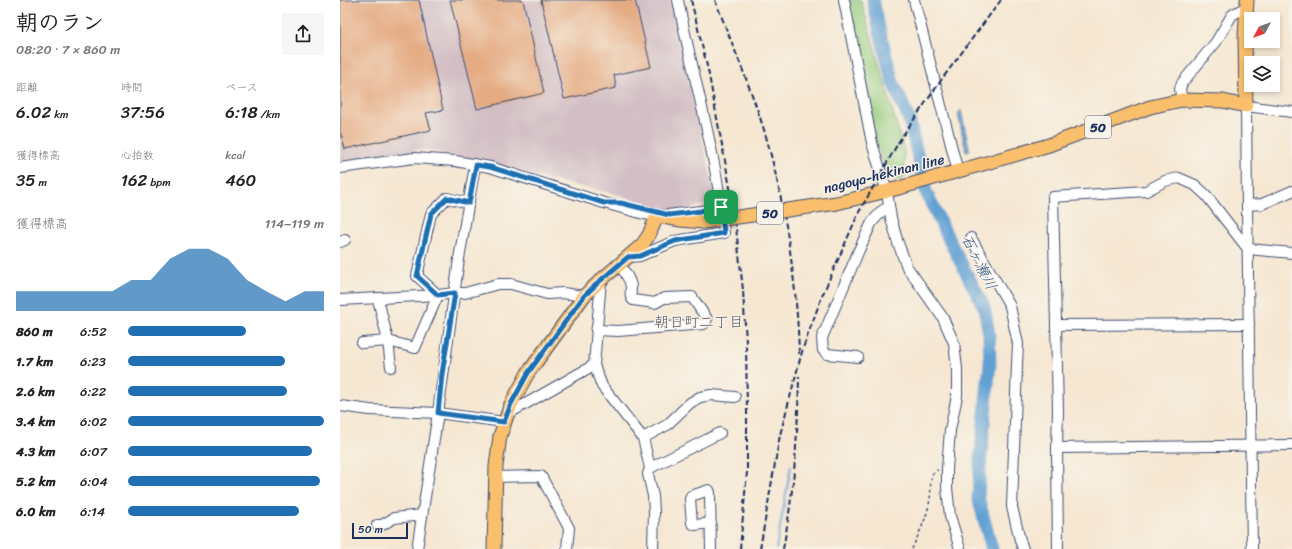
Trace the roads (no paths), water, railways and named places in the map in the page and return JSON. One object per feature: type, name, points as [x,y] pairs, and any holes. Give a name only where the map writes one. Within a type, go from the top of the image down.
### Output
[{"type":"main road","points":[[1246,106],[1245,38],[1247,4]]},
{"type":"main road","name":"nagoya-hekinan line","points":[[657,216],[703,222],[837,203],[893,190],[1049,145],[1150,107],[1182,100],[1223,102],[1246,106]]},
{"type":"main road","points":[[494,549],[496,478],[500,436],[511,404],[528,373],[584,296],[642,245],[649,235],[657,216]]},
{"type":"street","points":[[596,330],[618,331],[704,324],[707,321],[707,318],[692,297],[664,298],[655,303],[633,300],[630,296],[631,287],[625,273],[624,260],[640,256],[675,241],[724,233],[713,157],[678,0]]},
{"type":"street","points":[[844,0],[872,144],[893,190],[889,207],[890,218],[907,266],[943,318],[954,343],[957,369],[956,396],[950,430],[947,488],[950,516],[960,549]]},
{"type":"street","points":[[914,0],[955,173]]},
{"type":"street","points":[[1182,100],[1180,89],[1182,83],[1216,42],[1232,15],[1247,4]]},
{"type":"street","points":[[1252,549],[1246,106],[1292,112]]},
{"type":"street","points":[[340,168],[414,158],[455,161],[490,167],[604,203],[657,216]]},
{"type":"street","points":[[417,549],[455,293],[458,259],[476,165]]},
{"type":"street","points":[[1058,549],[1058,410],[1053,197],[1146,191],[1165,181],[1178,178],[1195,185],[1206,195],[1248,249],[1292,253]]},
{"type":"street","points":[[1247,205],[1262,204],[1292,191]]},
{"type":"street","points":[[438,295],[417,276],[431,214],[447,198],[469,203]]},
{"type":"street","points":[[604,203],[621,203],[669,215],[721,207]]},
{"type":"street","points":[[858,357],[827,354],[823,350],[822,338],[872,222],[883,210],[889,207]]},
{"type":"street","points":[[971,238],[1010,306],[1018,344],[1016,364],[1012,507],[1023,549]]},
{"type":"street","points":[[601,280],[594,365],[602,386],[643,438],[650,468],[648,474],[653,496],[653,549]]},
{"type":"street","points":[[340,300],[465,293],[498,284],[511,284],[548,294],[563,293],[584,296]]},
{"type":"street","points":[[362,343],[388,341],[415,348],[438,295]]},
{"type":"street","points":[[378,299],[388,341],[392,367]]},
{"type":"street","points":[[1056,325],[1249,324]]},
{"type":"street","points":[[340,406],[370,410],[505,418],[594,365]]},
{"type":"street","points":[[643,438],[667,425],[690,403],[700,398],[711,395],[735,397]]},
{"type":"street","points":[[650,468],[720,433]]},
{"type":"street","points":[[1057,448],[1292,445]]},
{"type":"street","points":[[496,478],[541,476],[569,528],[567,549]]},
{"type":"street","points":[[378,525],[394,518],[422,515]]},
{"type":"street","points":[[711,523],[711,549]]},
{"type":"water","points":[[961,110],[970,151],[966,152],[958,114]]},
{"type":"waterway","name":"石ヶ瀬川","points":[[873,0],[893,83],[909,119],[926,192],[984,307],[989,334],[990,363],[978,497],[992,549]]},
{"type":"waterway","points":[[776,549],[791,466]]},
{"type":"railway","points":[[691,0],[708,70],[731,193],[743,290],[746,342],[747,472],[740,549]]},
{"type":"railway","points":[[715,0],[754,99],[772,160],[784,215],[793,271],[799,354]]},
{"type":"railway","points":[[760,549],[780,435],[803,348],[822,296],[859,212],[901,138],[942,79],[1001,0]]},
{"type":"railway","points":[[783,549],[795,463],[799,376]]},
{"type":"district","name":"朝日町二丁目","points":[[699,322]]}]
